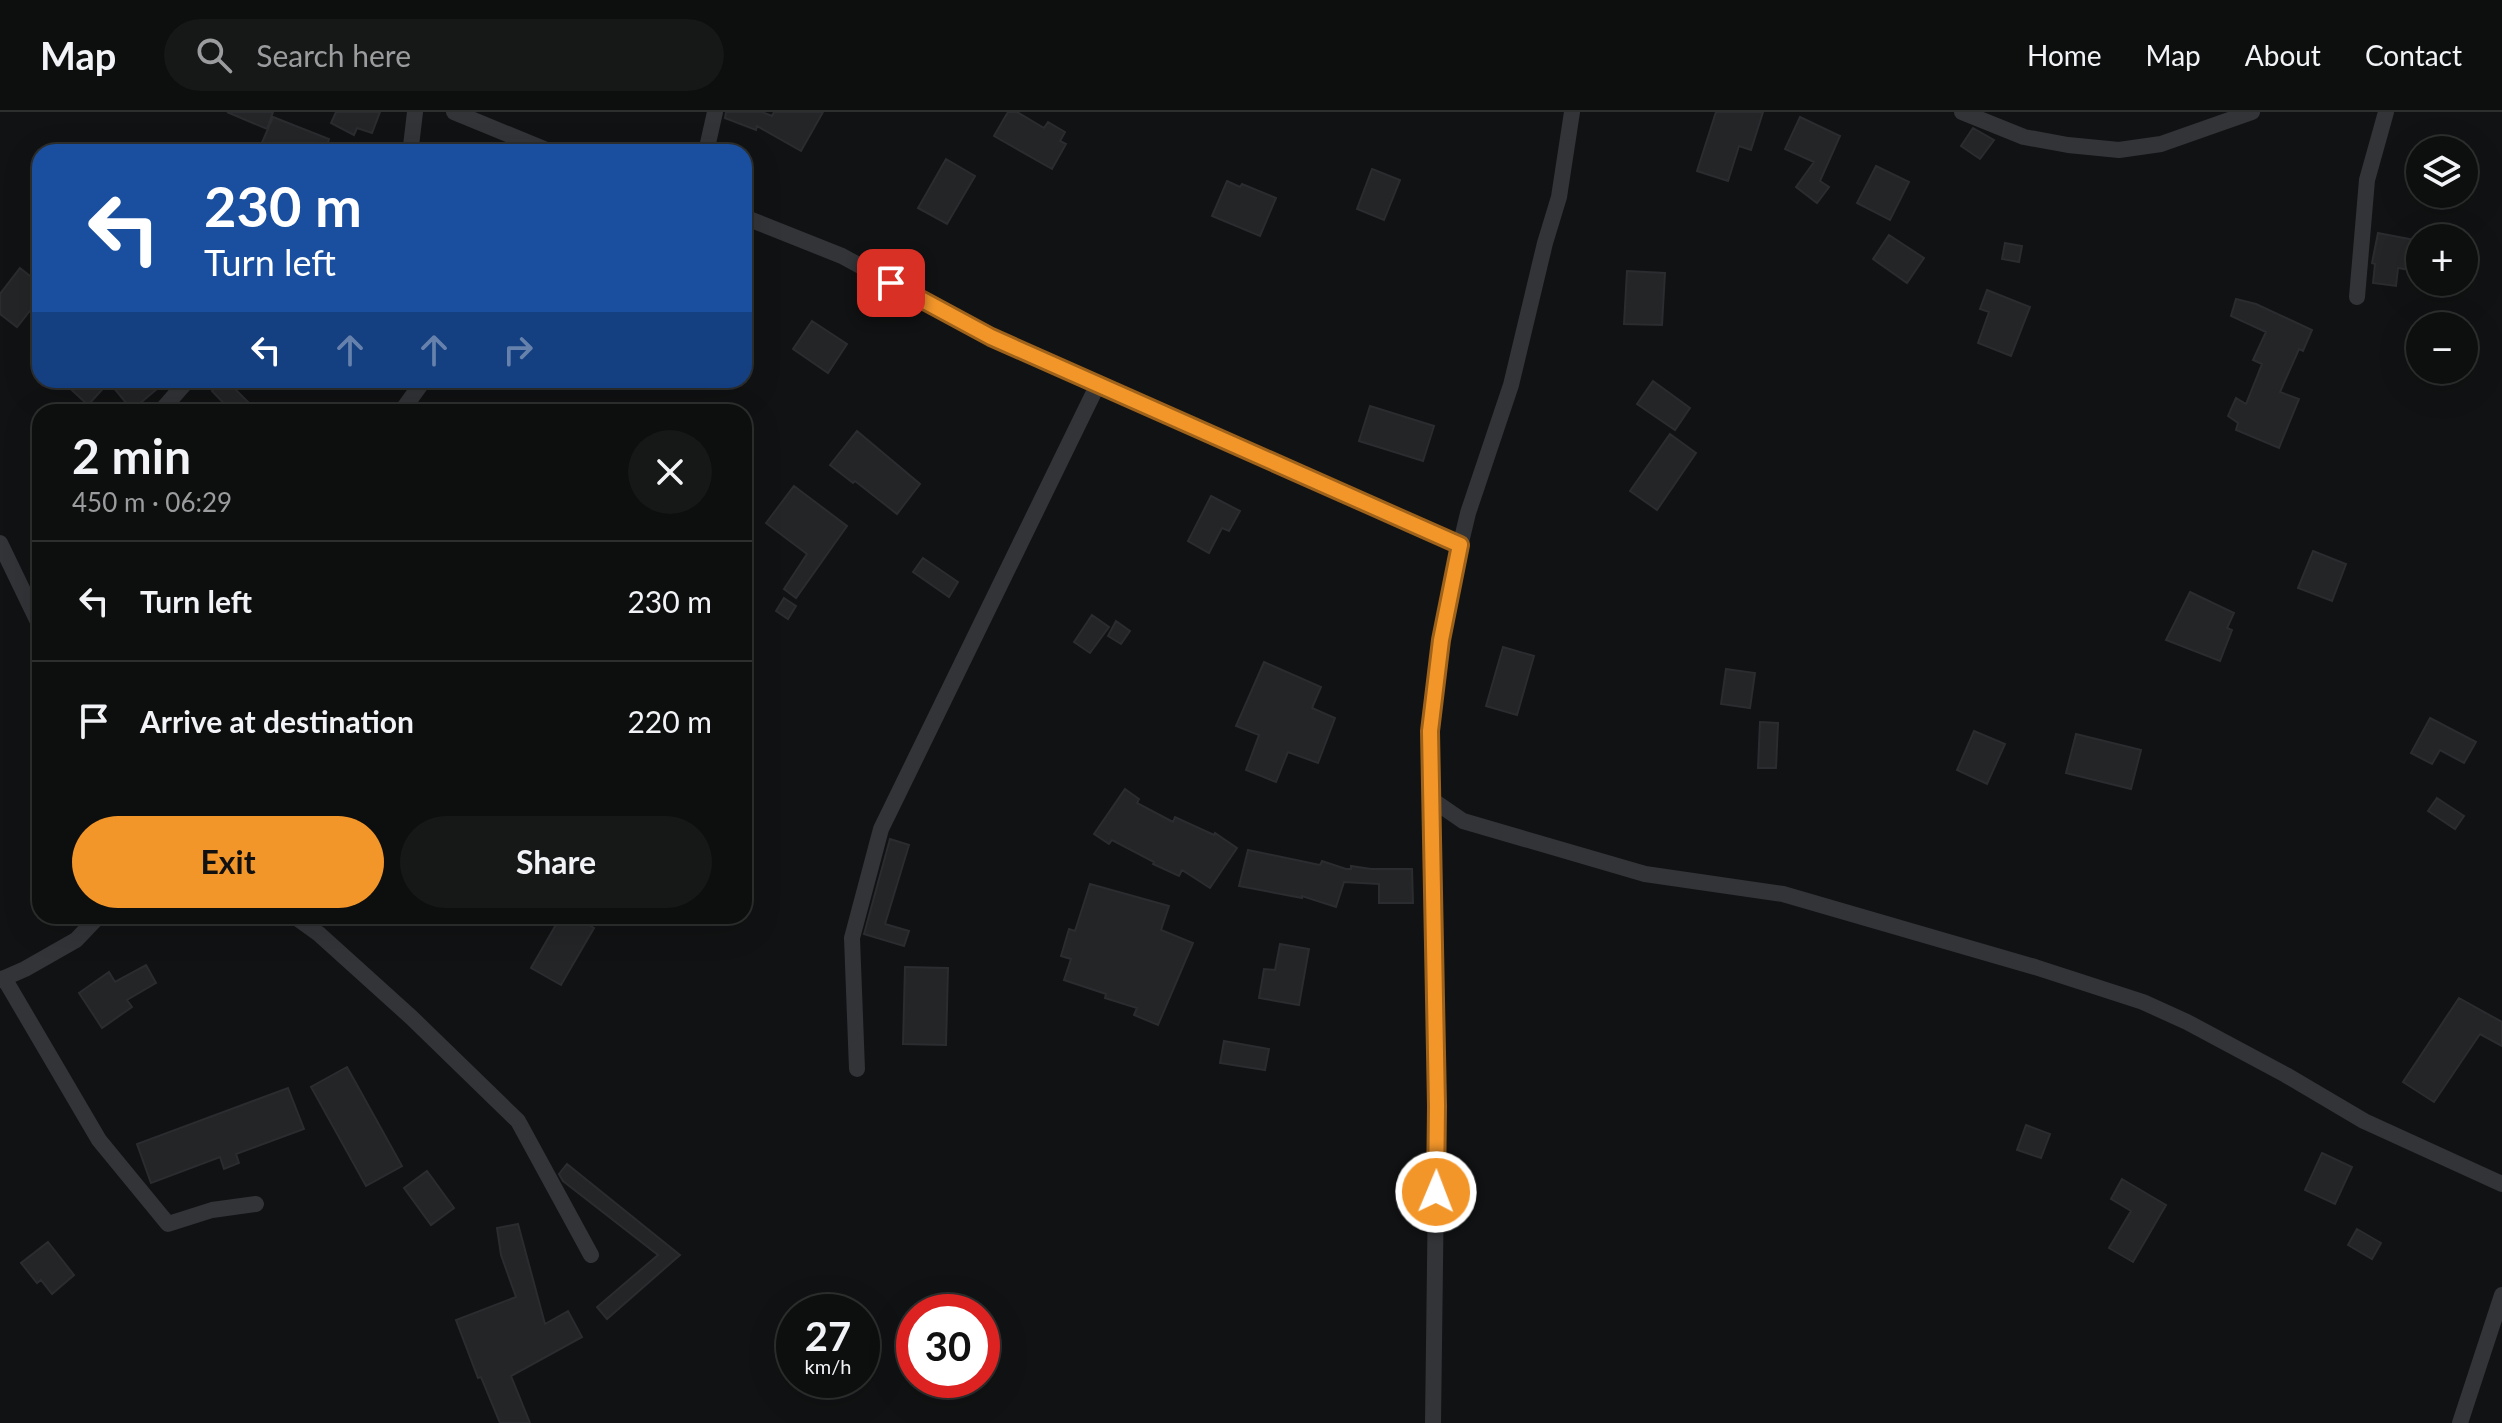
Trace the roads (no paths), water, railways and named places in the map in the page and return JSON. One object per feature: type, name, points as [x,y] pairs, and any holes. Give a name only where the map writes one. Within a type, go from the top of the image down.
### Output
[{"type":"street","points":[[411,144],[415,112]]},
{"type":"street","points":[[454,112],[532,144]]},
{"type":"street","points":[[708,144],[715,112]]},
{"type":"street","points":[[1433,1423],[1437,1106],[1430,731],[1441,640],[1460,545],[1511,385],[1559,197],[1572,112]]},
{"type":"street","points":[[1962,112],[2024,137],[2119,150],[2161,144],[2252,112]]},
{"type":"street","points":[[2357,297],[2367,180],[2386,112]]},
{"type":"street","points":[[752,220],[842,256],[991,337],[1460,545]]},
{"type":"street","points":[[857,1069],[852,938],[881,829],[1098,384]]},
{"type":"street","points":[[167,404],[181,388]]},
{"type":"street","points":[[0,543],[32,609]]},
{"type":"street","points":[[1431,799],[1463,821],[1645,874],[1783,894],[2075,979],[2143,1002],[2272,1067],[2364,1121],[2502,1184]]},
{"type":"street","points":[[91,924],[76,940],[2,979],[99,1140],[168,1224],[212,1210],[256,1204]]},
{"type":"street","points":[[305,924],[400,1008],[518,1121],[591,1255]]},
{"type":"street","points":[[2460,1423],[2502,1295]]}]
